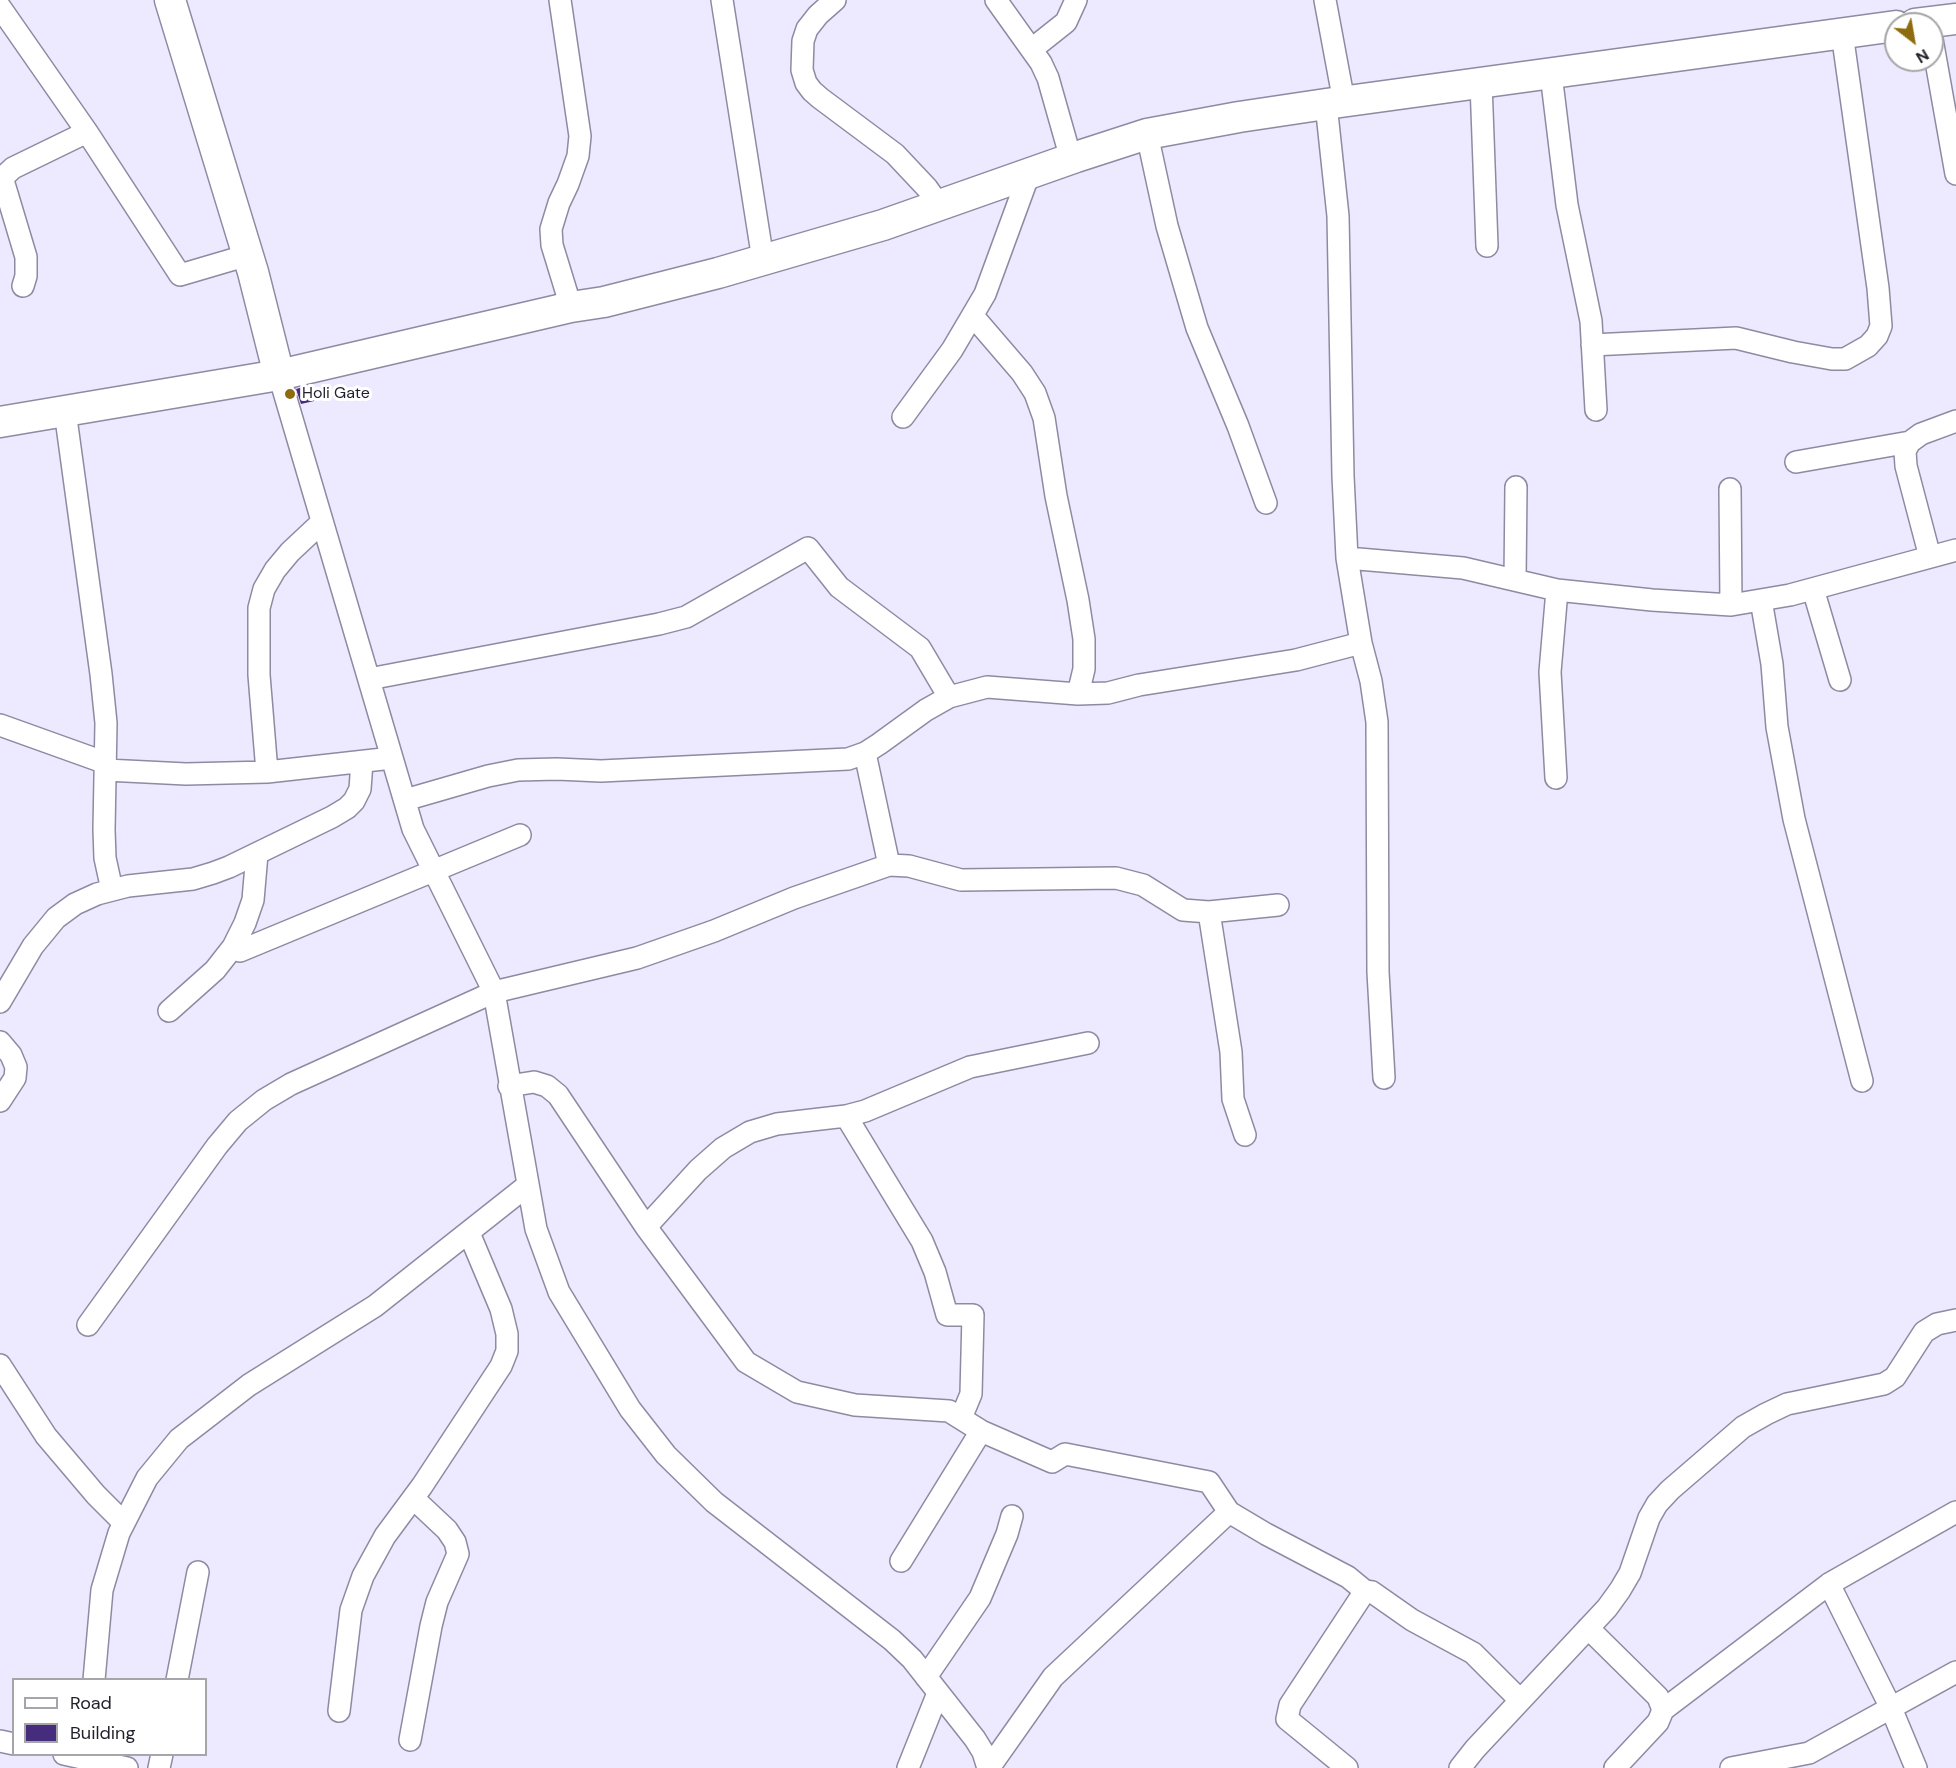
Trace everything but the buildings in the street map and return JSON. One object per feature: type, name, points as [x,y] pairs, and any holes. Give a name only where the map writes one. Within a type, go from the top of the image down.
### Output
[{"type":"street","points":[[170,0],[248,255],[279,375],[413,829],[494,992],[536,1229],[559,1292],[630,1409],[666,1455],[714,1502],[891,1640],[912,1659],[975,1740],[989,1768]]},
{"type":"street","points":[[560,0],[580,136],[578,156],[559,202],[551,229],[552,245],[571,307]]},
{"type":"street","points":[[722,0],[764,260]]},
{"type":"street","points":[[836,0],[818,15],[807,29],[803,41],[802,70],[807,83],[820,98],[895,154],[927,188],[939,205]]},
{"type":"street","points":[[996,0],[1041,63],[1048,78],[1071,159]]},
{"type":"street","points":[[1032,49],[1066,22],[1076,0]]},
{"type":"street","points":[[1325,0],[1335,103],[1342,476],[1347,558],[1377,722],[1378,972],[1384,1078]]},
{"type":"street","points":[[0,7],[87,132],[180,275],[248,255]]},
{"type":"street","points":[[0,422],[279,375],[571,307],[604,302],[764,260],[883,225],[1147,134],[1239,117],[1335,103],[1884,28]]},
{"type":"street","points":[[1592,345],[1736,338],[1793,352],[1845,359],[1868,346],[1877,336],[1881,326],[1878,288],[1842,33]]},
{"type":"street","points":[[1939,72],[1956,174]]},
{"type":"street","points":[[1551,74],[1563,180],[1591,321],[1596,410]]},
{"type":"street","points":[[1482,83],[1487,246]]},
{"type":"street","points":[[22,286],[26,276],[26,257],[1,178],[13,168],[87,132]]},
{"type":"street","points":[[1147,134],[1167,226],[1197,328],[1238,426],[1266,503]]},
{"type":"street","points":[[903,417],[952,350],[986,294],[1029,174]]},
{"type":"street","points":[[973,316],[1022,373],[1035,393],[1044,418],[1056,496],[1084,639],[1084,669],[1078,694]]},
{"type":"street","points":[[64,411],[100,663],[106,723],[105,858],[112,890]]},
{"type":"street","points":[[1930,557],[1906,466],[1905,451],[1910,442],[1921,434],[1956,421]]},
{"type":"street","points":[[1796,462],[1910,442]]},
{"type":"street","points":[[1515,580],[1516,487]]},
{"type":"street","points":[[1730,489],[1731,605]]},
{"type":"street","points":[[267,772],[259,675],[259,608],[264,589],[276,570],[290,552],[322,522]]},
{"type":"street","points":[[369,679],[686,617],[808,549],[839,587],[920,648],[949,697]]},
{"type":"street","points":[[1347,558],[1463,568],[1557,590],[1652,600],[1731,605],[1813,589],[1956,550]]},
{"type":"street","points":[[1813,589],[1840,681]]},
{"type":"street","points":[[1556,778],[1550,672],[1557,590]]},
{"type":"street","points":[[1761,600],[1772,664],[1777,727],[1794,819],[1862,1081]]},
{"type":"street","points":[[405,800],[488,776],[518,770],[601,771],[848,759],[865,753],[926,710],[949,697],[987,687],[1078,694],[1108,693],[1139,685],[1296,660],[1361,644]]},
{"type":"street","points":[[0,725],[106,767],[186,774],[267,772],[392,758]]},
{"type":"street","points":[[865,753],[889,865]]},
{"type":"street","points":[[0,1002],[33,946],[56,918],[75,904],[128,886],[193,879],[229,867],[257,854],[347,808],[354,801],[360,789],[362,762]]},
{"type":"street","points":[[240,951],[520,835]]},
{"type":"street","points":[[169,1011],[215,970],[233,947],[246,923],[253,900],[257,854]]},
{"type":"street","points":[[88,1325],[217,1146],[238,1121],[264,1100],[291,1084],[494,992],[637,958],[714,932],[794,898],[889,865],[909,866],[962,879],[1116,878],[1143,885],[1183,910],[1209,912],[1278,905]]},
{"type":"street","points":[[1209,912],[1231,1052],[1233,1099],[1245,1135]]},
{"type":"street","points":[[0,1042],[10,1054],[16,1067],[15,1078],[0,1101]]},
{"type":"street","points":[[646,1227],[698,1170],[723,1148],[750,1132],[777,1124],[846,1116],[865,1111],[970,1067],[1088,1043]]},
{"type":"street","points":[[509,1086],[534,1082],[548,1086],[558,1095],[646,1227],[746,1362],[797,1392],[855,1405],[949,1411],[981,1431],[1052,1462],[1065,1454],[1209,1482],[1229,1512],[1348,1577],[1365,1591],[1372,1592],[1412,1620],[1473,1653],[1520,1700]]},
{"type":"street","points":[[846,1116],[922,1241],[935,1272],[947,1315],[973,1315],[971,1394],[961,1419]]},
{"type":"street","points":[[94,1678],[102,1590],[119,1533],[147,1478],[179,1439],[249,1385],[375,1306],[528,1185]]},
{"type":"street","points":[[339,1711],[351,1610],[363,1576],[385,1536],[501,1366],[507,1351],[507,1334],[501,1310],[469,1233]]},
{"type":"street","points":[[1460,1768],[1614,1599],[1630,1573],[1649,1518],[1657,1504],[1670,1490],[1743,1427],[1787,1404],[1884,1384],[1895,1377],[1924,1332],[1937,1324],[1956,1320]]},
{"type":"street","points":[[0,1365],[46,1436],[96,1495],[124,1522]]},
{"type":"street","points":[[901,1561],[981,1431]]},
{"type":"street","points":[[410,1740],[437,1602],[458,1554],[455,1542],[447,1530],[413,1498]]},
{"type":"street","points":[[989,1768],[1053,1677],[1229,1512]]},
{"type":"street","points":[[1615,1768],[1658,1722],[1663,1710],[1828,1584],[1956,1512]]},
{"type":"street","points":[[908,1768],[932,1685],[980,1598],[1007,1534],[1012,1516]]},
{"type":"street","points":[[177,1678],[198,1572]]},
{"type":"street","points":[[1828,1584],[1891,1708],[1916,1768]]},
{"type":"street","points":[[1347,1768],[1287,1719],[1290,1705],[1365,1591]]},
{"type":"street","points":[[1588,1628],[1658,1697],[1663,1710]]},
{"type":"street","points":[[1731,1768],[1809,1753],[1956,1672]]},
{"type":"street","points":[[87,1757],[127,1768]]},
{"type":"place","name":"Holi Gate","points":[[290,394]]}]
